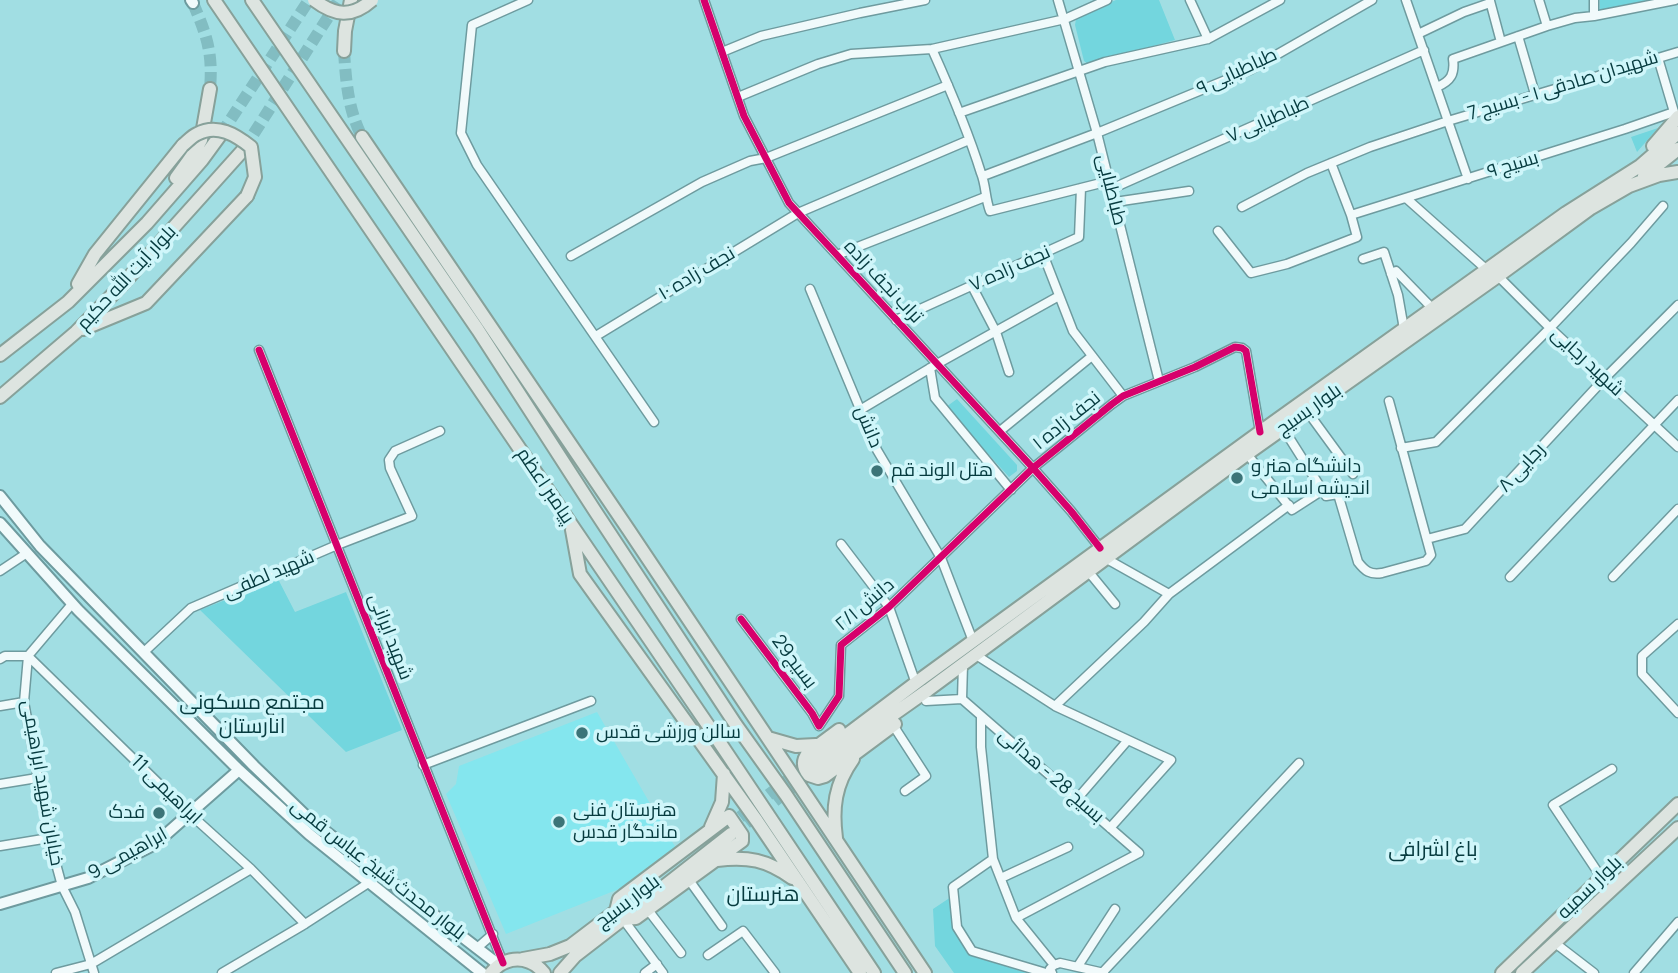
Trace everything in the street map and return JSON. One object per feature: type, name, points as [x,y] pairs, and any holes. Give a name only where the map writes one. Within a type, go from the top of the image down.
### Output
[{"type":"main road","name":"پیامبر اعظم","points":[[214,0],[570,523],[750,800],[874,973]]},
{"type":"main road","name":"پیامبر اعظم","points":[[252,0],[478,330],[736,725],[905,973]]},
{"type":"main road","points":[[314,0],[327,10],[346,14],[362,9],[372,0]]},
{"type":"main road","points":[[344,51],[351,0]]},
{"type":"main road","points":[[147,223],[201,140],[210,89]]},
{"type":"main road","points":[[1625,183],[1628,170],[1650,150],[1676,114]]},
{"type":"main road","points":[[68,302],[95,254],[183,145],[197,134],[221,130],[235,134],[251,147],[256,177],[247,196],[146,303],[76,332]]},
{"type":"main road","points":[[1625,183],[1678,132]]},
{"type":"main road","name":"بلوار آیت الله حکیم","points":[[0,355],[68,302],[147,223],[221,134]]},
{"type":"main road","points":[[362,137],[925,973]]},
{"type":"main road","name":"بلوار آیت الله حکیم","points":[[0,397],[76,332],[122,285],[244,149]]},
{"type":"main road","points":[[1625,183],[1658,166],[1678,149]]},
{"type":"main road","name":"بلوار بسیج","points":[[1386,348],[1404,329],[1591,208],[1625,183],[1678,172]]},
{"type":"main road","name":"بلوار بسیج","points":[[814,765],[922,687],[973,641],[1247,454],[1307,411],[1386,348],[1492,273]]},
{"type":"main road","points":[[478,330],[493,331]]},
{"type":"main road","name":"بلوار بسیج","points":[[922,687],[963,665],[1088,571],[1103,553],[1260,432],[1373,358]]},
{"type":"main road","name":"بلوار محدث شیخ عباس قمی","points":[[0,496],[40,545],[239,751],[308,818],[498,967]]},
{"type":"main road","points":[[595,511],[628,529]]},
{"type":"main road","points":[[0,523],[72,604],[239,770],[309,834],[482,973]]},
{"type":"main road","points":[[570,523],[580,574],[724,774],[750,800],[799,883],[860,973]]},
{"type":"main road","points":[[922,687],[893,725],[825,776],[813,777],[805,771],[803,762],[807,754],[879,701],[922,687]]},
{"type":"main road","points":[[768,738],[796,746],[820,744]]},
{"type":"main road","points":[[837,841],[834,806],[837,789],[844,771],[858,751]]},
{"type":"main road","name":"ابراهیمی 9","points":[[0,904],[88,878],[155,844],[239,770]]},
{"type":"main road","points":[[710,830],[722,802],[724,774]]},
{"type":"main road","name":"بلوار سمیه","points":[[1502,973],[1678,804]]},
{"type":"main road","points":[[729,816],[742,835],[741,841],[717,860],[636,918],[619,915],[619,899],[729,816]]},
{"type":"main road","name":"بلوار سمیه","points":[[1522,973],[1678,828]]},
{"type":"main road","name":"بلوار بسیج","points":[[498,967],[512,960],[550,954],[570,946],[619,915],[729,831]]},
{"type":"main road","points":[[717,860],[754,859],[778,868],[799,883]]},
{"type":"main road","name":"بلوار بسیج","points":[[559,973],[619,915]]},
{"type":"main road","points":[[523,959],[533,963],[544,973]]},
{"type":"street","points":[[528,0],[472,25],[461,133],[477,165],[654,422]]},
{"type":"street","name":"تراب نجف زاده","points":[[704,0],[744,116],[789,204],[896,320],[934,366],[1034,468],[1103,553]]},
{"type":"street","points":[[722,52],[761,36],[925,0]]},
{"type":"street","name":"طباطبایی","points":[[1058,0],[1097,133],[1158,381]]},
{"type":"street","points":[[737,97],[850,54],[932,48],[1065,19],[1107,0]]},
{"type":"street","points":[[1190,0],[1208,39]]},
{"type":"street","points":[[959,113],[1105,62],[1208,39],[1280,0]]},
{"type":"street","name":"طباطبایی ۹","points":[[983,176],[1097,133],[1250,69],[1372,0]]},
{"type":"street","points":[[1406,0],[1468,179]]},
{"type":"street","points":[[1539,0],[1547,26]]},
{"type":"street","points":[[1594,0],[1594,16]]},
{"type":"street","points":[[1437,87],[1446,83],[1454,74],[1453,59],[1574,18],[1675,0]]},
{"type":"street","points":[[1418,34],[1490,2],[1501,42]]},
{"type":"street","points":[[1518,36],[1535,94]]},
{"type":"street","points":[[836,255],[985,197],[983,176],[932,48]]},
{"type":"street","name":"طباطبایی ۷","points":[[985,197],[990,211],[1081,188],[1110,185],[1424,50]]},
{"type":"street","name":"شهیدان صادقی ۱ - بسیج 7","points":[[1242,207],[1307,173],[1370,147],[1678,52]]},
{"type":"street","points":[[1658,58],[1676,114]]},
{"type":"street","points":[[571,256],[702,182],[948,85]]},
{"type":"street","name":"بسیج ۹","points":[[1351,215],[1676,114]]},
{"type":"street","name":"نجف زاده ۱۰","points":[[596,336],[797,213],[969,140]]},
{"type":"street","points":[[1218,231],[1251,273],[1287,264],[1357,237],[1331,163]]},
{"type":"street","name":"نجف زاده ۷","points":[[896,320],[1079,237],[1081,188]]},
{"type":"street","points":[[1115,202],[1189,191]]},
{"type":"street","name":"شهید رجایی","points":[[1406,198],[1492,273],[1678,447]]},
{"type":"street","points":[[1401,448],[1436,442],[1550,328],[1663,206]]},
{"type":"street","points":[[1363,259],[1384,252],[1398,295],[1404,329]]},
{"type":"street","points":[[1043,254],[1073,331],[1123,396]]},
{"type":"street","points":[[1391,274],[1396,271],[1433,309]]},
{"type":"street","points":[[972,286],[996,332],[1009,372]]},
{"type":"street","name":"دانش","points":[[810,289],[877,450],[941,558],[973,641]]},
{"type":"street","points":[[860,410],[1059,296]]},
{"type":"street","name":"رجایی ۸","points":[[1427,539],[1465,529],[1605,378],[1678,306]]},
{"type":"street","name":"نجف زاده ۱","points":[[991,508],[1034,468],[1123,396],[1195,368],[1235,347],[1245,349],[1260,432]]},
{"type":"street","name":"شهید ایرانی","points":[[259,351],[493,934],[498,967]]},
{"type":"street","points":[[1000,431],[1092,356]]},
{"type":"street","points":[[934,366],[935,398],[1011,490]]},
{"type":"street","points":[[1510,577],[1678,400]]},
{"type":"street","points":[[1283,428],[1327,497],[1338,494],[1358,562],[1365,571],[1382,573],[1426,561],[1431,555],[1389,401]]},
{"type":"street","points":[[1307,411],[1353,474]]},
{"type":"street","name":"شهید لطفی","points":[[144,652],[191,608],[412,516],[390,468],[389,460],[395,452],[440,430]]},
{"type":"street","points":[[1247,454],[1292,510],[1323,490]]},
{"type":"street","points":[[1055,706],[1144,622],[1169,594],[1289,505]]},
{"type":"street","name":"دانش ۲/۱","points":[[819,726],[839,696],[841,646],[889,607],[991,508]]},
{"type":"street","points":[[1613,577],[1678,509]]},
{"type":"street","points":[[841,544],[889,607],[922,687],[962,699],[963,665]]},
{"type":"street","points":[[0,571],[27,553]]},
{"type":"street","points":[[1103,553],[1169,594]]},
{"type":"street","points":[[1088,571],[1115,604]]},
{"type":"street","points":[[0,659],[5,656],[28,656],[72,604]]},
{"type":"street","name":"بسیج29","points":[[741,618],[819,726]]},
{"type":"street","points":[[1678,624],[1642,656],[1643,674],[1678,713]]},
{"type":"street","points":[[976,655],[1055,706],[1171,760],[1110,828]]},
{"type":"street","name":"خیابان شهید ابراهیمی","points":[[28,656],[24,702],[49,838],[62,886],[75,912],[92,969]]},
{"type":"street","name":"ابراهیمی 11","points":[[28,656],[305,924]]},
{"type":"street","name":"بسیج 28 - هدائی","points":[[962,699],[1139,853],[1016,918]]},
{"type":"street","points":[[423,765],[591,701]]},
{"type":"street","points":[[0,706],[24,702]]},
{"type":"street","points":[[981,716],[981,747],[993,859],[1016,918],[1053,969],[1060,963],[1104,972],[1299,763]]},
{"type":"street","points":[[893,725],[926,776],[905,791]]},
{"type":"street","points":[[1077,799],[1128,740]]},
{"type":"street","points":[[1601,877],[1553,805],[1612,769]]},
{"type":"street","points":[[0,784],[37,778]]},
{"type":"street","points":[[0,846],[49,838]]},
{"type":"street","points":[[1001,878],[1068,847]]},
{"type":"street","points":[[993,859],[953,887],[957,927],[972,951],[1046,973]]},
{"type":"street","points":[[56,973],[92,969],[251,869]]},
{"type":"street","points":[[689,880],[722,926]]},
{"type":"street","points":[[222,973],[370,882]]},
{"type":"street","points":[[1078,966],[1115,909]]},
{"type":"street","points":[[648,910],[681,953]]},
{"type":"street","points":[[619,915],[663,973]]},
{"type":"street","points":[[1634,973],[1678,922]]},
{"type":"street","points":[[708,955],[743,931],[775,973]]},
{"type":"street","points":[[477,948],[493,934]]},
{"type":"street","points":[[1555,943],[1594,973]]},
{"type":"street","points":[[645,973],[657,964]]},
{"type":"shaded area","points":[[1116,0],[1159,0],[1175,40],[1088,64],[1084,61],[1075,25],[1076,19]]},
{"type":"shaded area","points":[[1600,0],[1649,0],[1600,11]]},
{"type":"shaded area","points":[[1658,128],[1637,152],[1631,137]]},
{"type":"shaded area","points":[[957,399],[1017,465],[1017,471],[1009,477],[946,407]]},
{"type":"shaded area","points":[[278,579],[295,612],[346,592],[402,730],[346,752],[200,610]]},
{"type":"shaded area","name":"هنرستان فنی ماندگار قدس","points":[[597,712],[677,850],[634,883],[506,934],[446,794],[456,784],[459,766]]},
{"type":"shaded area","points":[[951,897],[953,929],[969,955],[1027,973],[954,973],[935,946],[933,909]]},
{"type":"tunnel","points":[[221,134],[309,0]]},
{"type":"tunnel","points":[[244,149],[339,0]]},
{"type":"tunnel","points":[[193,3],[208,45],[210,89]]},
{"type":"tunnel","points":[[344,51],[351,106],[362,137]]},
{"type":"tunnel","points":[[726,828],[812,761]]},
{"type":"tunnel","points":[[732,834],[816,769]]},
{"type":"cycle path","points":[[704,0],[744,116],[789,203],[1033,468],[1100,548]]},
{"type":"cycle path","points":[[741,619],[819,726],[839,696],[841,645],[889,607],[1033,468],[1123,396],[1195,367],[1235,347],[1242,348],[1246,351],[1260,432]]},
{"type":"cycle path","points":[[259,350],[503,963]]},
{"type":"place","name":"هتل الوند قم","points":[[877,471]]},
{"type":"place","name":"دانشگاه هنر و اندیشه اسلامی","points":[[1237,478]]},
{"type":"place","name":"سالن ورزشی قدس","points":[[582,733]]},
{"type":"place","name":"فدک","points":[[159,813]]},
{"type":"place","name":"هنرستان فنی ماندگار قدس","points":[[559,822]]},
{"type":"district","name":"مجتمع مسکونی انارستان","points":[[252,715]]},
{"type":"district","name":"باغ اشرافی","points":[[1433,850]]},
{"type":"district","name":"هنرستان","points":[[763,895]]}]
